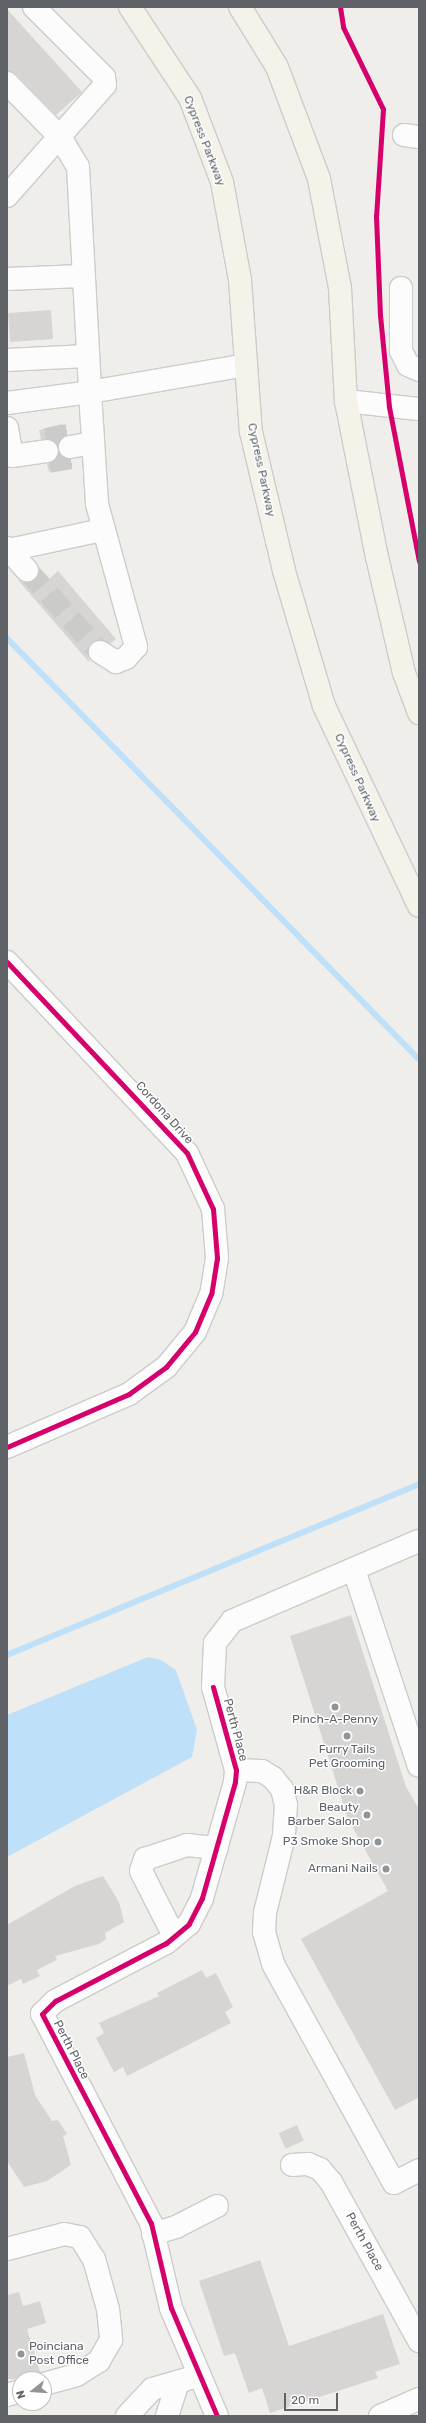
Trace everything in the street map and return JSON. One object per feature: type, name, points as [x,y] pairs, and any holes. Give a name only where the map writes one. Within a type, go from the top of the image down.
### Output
[{"type":"main road","name":"Cypress Parkway","points":[[130,7],[190,98],[222,182],[240,280],[251,432],[284,571],[324,706],[419,906]]},
{"type":"main road","points":[[240,7],[277,67],[319,179],[340,288],[346,401],[377,557],[404,673],[419,713]]},
{"type":"street","points":[[7,196],[105,85],[104,77],[34,7]]},
{"type":"street","points":[[7,83],[60,137],[78,167],[86,356],[90,392],[77,446],[97,504],[102,530],[136,647],[126,658],[116,662],[100,652]]},
{"type":"street","points":[[7,279],[82,276]]},
{"type":"street","points":[[401,288],[401,351],[408,365],[419,370]]},
{"type":"street","points":[[7,348],[38,346],[56,358]]},
{"type":"street","points":[[7,360],[86,356]]},
{"type":"street","points":[[7,403],[90,392],[246,365]]},
{"type":"street","points":[[346,401],[419,409]]},
{"type":"street","points":[[7,428],[12,456],[48,451]]},
{"type":"street","points":[[8,549],[102,530]]},
{"type":"street","points":[[8,549],[27,570]]},
{"type":"street","name":"Cordona Drive","points":[[7,962],[187,1153],[213,1209],[217,1258],[210,1294],[195,1332],[166,1367],[107,1405],[7,1447]]},
{"type":"street","name":"Perth Place","points":[[217,2416],[188,2379],[151,2223],[42,2014],[54,2001],[174,1936],[190,1924],[202,1898],[236,1770],[214,1687],[216,1643],[232,1621],[419,1541]]},
{"type":"street","points":[[354,1570],[419,1766]]},
{"type":"street","points":[[236,1770],[262,1771],[273,1778],[282,1789],[286,1806],[284,1836],[265,1913],[264,1932],[273,1964],[394,2183],[419,2170]]},
{"type":"street","points":[[174,1936],[141,1871],[145,1859],[187,1845],[216,1848]]},
{"type":"street","name":"Perth Place","points":[[292,2165],[308,2164],[320,2169],[331,2182],[419,2341]]},
{"type":"street","points":[[153,2234],[176,2227],[217,2206]]},
{"type":"street","points":[[7,2249],[64,2234],[80,2237],[91,2251],[112,2327],[106,2351],[89,2369],[52,2381]]},
{"type":"street","points":[[127,2416],[143,2394],[188,2379]]},
{"type":"street","points":[[167,2416],[188,2379]]},
{"type":"street","points":[[380,2416],[419,2399]]},
{"type":"water","points":[[148,1657],[161,1660],[176,1670],[197,1730],[192,1757],[7,1857],[7,1715]]},
{"type":"building","points":[[7,9],[82,92],[56,115],[16,74],[7,71]]},
{"type":"building","points":[[51,310],[53,339],[10,342],[8,313]]},
{"type":"building","points":[[62,424],[65,436],[58,446],[51,439],[41,439],[39,430]]},
{"type":"building","points":[[59,452],[70,459],[72,467],[49,472],[47,464],[55,461]]},
{"type":"building","points":[[39,569],[48,580],[58,571],[116,639],[110,644],[94,641],[88,651],[89,662],[18,580],[30,582]]},
{"type":"building","points":[[351,1615],[406,1787],[419,1809],[419,2097],[395,2110],[301,1939],[388,1891],[348,1819],[290,1636]]},
{"type":"building","points":[[103,1876],[119,1902],[124,1922],[105,1933],[106,1939],[99,1944],[55,1956],[57,1960],[37,1970],[40,1976],[23,1984],[21,1979],[7,1986],[7,1925],[75,1886]]},
{"type":"building","points":[[202,1970],[206,1978],[216,1973],[233,2007],[225,2012],[231,2023],[127,2076],[123,2067],[114,2072],[96,2038],[104,2033],[99,2023],[159,1996],[157,1993]]},
{"type":"building","points":[[24,2053],[35,2095],[52,2121],[58,2120],[67,2134],[63,2136],[71,2165],[47,2181],[24,2187],[7,2161],[7,2057]]},
{"type":"building","points":[[297,2125],[304,2141],[286,2149],[279,2133]]},
{"type":"building","points":[[260,2260],[289,2346],[383,2314],[400,2364],[375,2372],[378,2378],[270,2413],[262,2388],[249,2393],[235,2353],[224,2356],[199,2281]]},
{"type":"building","name":"Poinciana Post Office","points":[[19,2292],[23,2306],[40,2301],[46,2323],[27,2329],[40,2371],[12,2371],[12,2379],[7,2379],[7,2295]]},
{"type":"waterway","points":[[7,638],[419,1059]]},
{"type":"waterway","points":[[7,1655],[419,1484]]},
{"type":"tunnel","points":[[46,439],[68,435]]},
{"type":"tunnel","points":[[49,462],[72,458]]},
{"type":"tunnel","points":[[27,570],[100,652]]},
{"type":"cycle path","points":[[340,7],[343,27],[383,109],[376,216],[380,315],[389,407],[419,561]]},
{"type":"cycle path","points":[[7,962],[187,1153],[213,1209],[217,1258],[211,1294],[195,1332],[166,1367],[129,1394],[7,1447]]},
{"type":"cycle path","points":[[213,1687],[236,1770],[235,1782],[202,1898],[189,1924],[166,1943],[55,2001],[42,2014],[151,2223],[171,2308],[217,2416]]},
{"type":"place","name":"Pinch-A-Penny","points":[[335,1707]]},
{"type":"place","name":"Furry Tails Pet Grooming","points":[[347,1736]]},
{"type":"place","name":"H&R Block","points":[[360,1791]]},
{"type":"place","name":"Beauty Barber Salon","points":[[367,1815]]},
{"type":"place","name":"P3 Smoke Shop","points":[[378,1842]]},
{"type":"place","name":"Armani Nails","points":[[386,1869]]},
{"type":"place","name":"Poinciana Post Office","points":[[21,2354]]}]
